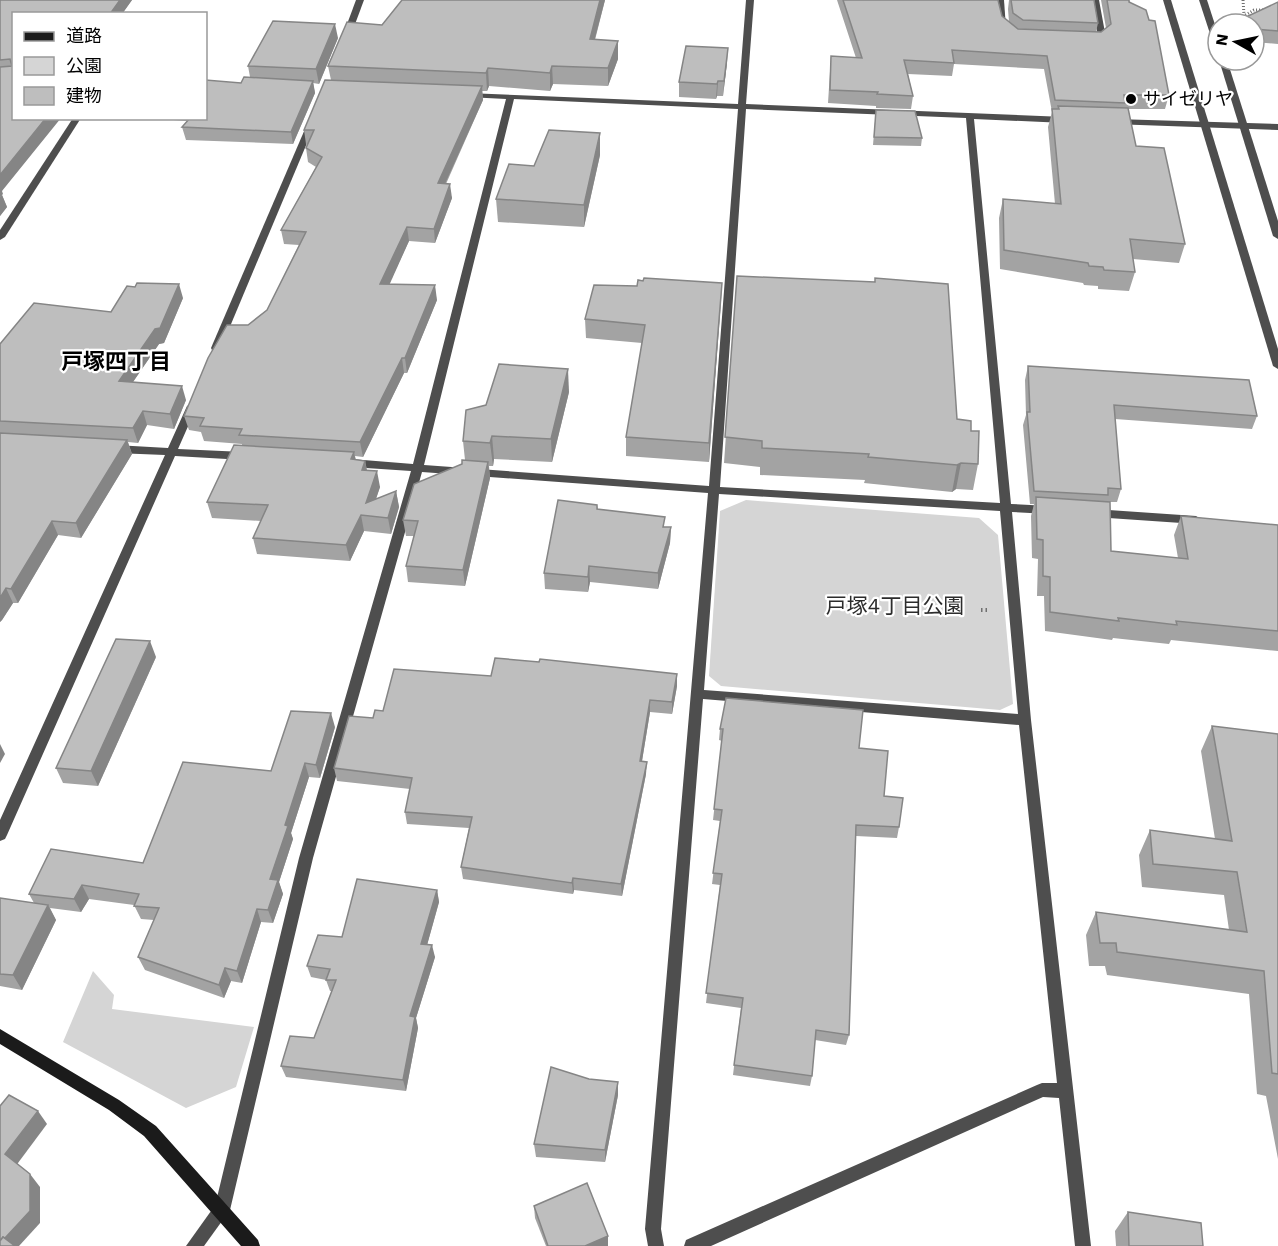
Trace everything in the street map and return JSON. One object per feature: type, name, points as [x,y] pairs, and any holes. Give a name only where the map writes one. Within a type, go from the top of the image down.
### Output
[{"type":"main road","points":[[0,1036],[114,1105],[150,1131],[252,1246]]},
{"type":"street","points":[[343,44],[360,0]]},
{"type":"street","points":[[656,1246],[653,1229],[714,490],[750,0]]},
{"type":"street","points":[[1000,0],[1003,30],[1008,34]]},
{"type":"street","points":[[1086,40],[1102,38],[1095,0]]},
{"type":"street","points":[[1167,0],[1278,366]]},
{"type":"street","points":[[1227,72],[1278,236]]},
{"type":"street","points":[[453,94],[742,108],[1076,120]]},
{"type":"street","points":[[194,1246],[222,1210],[306,858],[417,466],[511,97]]},
{"type":"street","points":[[210,364],[316,110]]},
{"type":"street","points":[[970,117],[1025,720],[1083,1246]]},
{"type":"street","points":[[0,237],[76,120]]},
{"type":"street","points":[[1100,121],[1278,127]]},
{"type":"street","points":[[0,835],[196,397]]},
{"type":"street","points":[[103,448],[254,457]]},
{"type":"street","points":[[336,462],[417,466],[714,490],[1207,521]]},
{"type":"street","points":[[696,694],[1025,720]]},
{"type":"street","points":[[692,1246],[1042,1090],[1065,1091]]},
{"type":"path","points":[[1250,12],[1270,11]]},
{"type":"green space","name":"戸塚4丁目公園","points":[[746,500],[979,518],[998,535],[1013,704],[1000,710],[721,686],[709,676],[720,511]]},
{"type":"green space","points":[[93,971],[114,995],[112,1009],[254,1027],[236,1087],[186,1108],[63,1042]]},
{"type":"building","points":[[0,0],[120,0],[111,12],[12,12],[12,66],[10,59],[0,60]]},
{"type":"building","points":[[402,0],[600,0],[590,39],[618,41],[608,68],[552,66],[550,73],[488,68],[486,73],[328,66],[347,22],[382,25]]},
{"type":"building","points":[[843,0],[998,0],[1002,16],[1018,29],[1101,32],[1111,24],[1107,0],[1129,0],[1146,10],[1149,20],[1155,21],[1169,95],[1124,95],[1125,103],[1055,100],[1047,56],[952,50],[954,63],[904,60],[913,96],[830,90],[831,56],[862,58]]},
{"type":"building","points":[[1011,0],[1094,0],[1098,23],[1023,20],[1013,13]]},
{"type":"building","points":[[1278,2],[1278,31],[1266,30],[1266,12],[1257,12]]},
{"type":"building","points":[[273,21],[335,24],[316,69],[248,66]]},
{"type":"building","points":[[686,46],[728,48],[724,81],[718,81],[717,84],[679,82]]},
{"type":"building","points":[[12,66],[12,120],[44,120],[0,175],[0,67]]},
{"type":"building","points":[[244,77],[313,81],[291,132],[182,127],[188,120],[207,120],[207,80],[241,83]]},
{"type":"building","points":[[325,80],[482,86],[438,183],[450,184],[434,229],[407,227],[380,284],[435,285],[405,358],[402,358],[360,442],[239,435],[242,429],[200,426],[204,418],[184,416],[208,358],[227,325],[248,325],[267,310],[306,232],[281,230],[322,157],[306,148],[314,130],[304,130]]},
{"type":"building","points":[[1058,106],[1128,108],[1136,146],[1164,148],[1185,244],[1130,239],[1135,272],[1104,270],[1103,267],[1089,266],[1088,263],[1004,250],[1003,199],[1061,204],[1052,109],[1059,109]]},
{"type":"building","points":[[876,110],[915,111],[922,138],[874,137]]},
{"type":"building","points":[[549,130],[600,133],[584,205],[496,199],[509,164],[534,166]]},
{"type":"building","points":[[737,276],[875,282],[875,278],[948,284],[957,419],[971,421],[971,431],[979,431],[978,464],[961,463],[957,465],[868,457],[869,454],[762,448],[762,441],[725,437]]},
{"type":"building","points":[[644,278],[722,283],[709,443],[626,437],[645,325],[585,319],[594,285],[637,286],[638,280],[643,281]]},
{"type":"building","points":[[137,283],[179,284],[160,328],[155,329],[119,381],[182,386],[170,414],[143,411],[133,428],[0,421],[0,344],[34,303],[111,312],[127,286],[135,287]]},
{"type":"building","points":[[499,364],[568,369],[551,439],[492,436],[490,443],[463,441],[466,410],[486,405]]},
{"type":"building","points":[[1028,366],[1249,380],[1257,416],[1114,405],[1121,489],[1108,488],[1108,495],[1034,491],[1027,412],[1030,412]]},
{"type":"building","points":[[0,433],[127,440],[76,523],[52,521],[11,589],[6,588],[0,598]]},
{"type":"building","points":[[234,445],[354,452],[351,459],[365,461],[362,470],[377,471],[366,503],[396,491],[388,518],[361,515],[346,545],[253,538],[268,505],[207,502]]},
{"type":"building","points":[[462,460],[488,462],[463,570],[406,566],[418,521],[403,520],[414,484],[462,464]]},
{"type":"building","points":[[1036,497],[1110,502],[1111,551],[1188,559],[1181,516],[1278,525],[1278,631],[1176,621],[1177,625],[1118,618],[1119,621],[1050,612],[1050,577],[1043,576],[1043,540],[1037,539]]},
{"type":"building","points":[[558,500],[597,505],[597,509],[665,517],[663,527],[671,527],[658,573],[589,566],[588,577],[544,573]]},
{"type":"building","points":[[116,639],[150,641],[91,771],[56,768]]},
{"type":"building","points":[[495,658],[539,662],[540,659],[677,674],[672,702],[650,700],[640,761],[647,762],[621,884],[573,878],[572,883],[461,867],[472,817],[405,812],[412,778],[334,768],[349,716],[373,718],[375,710],[383,711],[394,669],[491,676]]},
{"type":"building","points":[[726,698],[863,710],[859,748],[888,751],[884,796],[903,798],[899,827],[856,825],[849,1035],[816,1030],[812,1076],[734,1065],[743,998],[706,993],[722,874],[713,873],[722,810],[714,809],[723,729],[720,729]]},
{"type":"building","points":[[291,711],[331,713],[316,765],[305,763],[285,825],[288,826],[270,879],[278,880],[268,910],[257,909],[237,971],[225,968],[219,985],[138,957],[159,908],[134,906],[139,894],[82,885],[74,899],[29,894],[51,849],[143,863],[183,762],[271,771]]},
{"type":"building","points":[[1212,726],[1278,734],[1278,1074],[1272,1073],[1264,971],[1117,952],[1116,943],[1100,943],[1096,912],[1247,932],[1237,872],[1153,864],[1150,830],[1232,841]]},
{"type":"building","points":[[357,879],[437,890],[421,944],[432,945],[410,1016],[415,1017],[403,1080],[281,1066],[290,1036],[314,1038],[336,980],[326,980],[330,969],[307,966],[318,935],[342,937]]},
{"type":"building","points":[[0,898],[48,905],[13,975],[0,974]]},
{"type":"building","points":[[551,1067],[589,1079],[618,1082],[605,1150],[534,1144]]},
{"type":"building","points":[[9,1095],[38,1111],[5,1154],[30,1174],[30,1211],[0,1241],[0,1106]]},
{"type":"building","points":[[587,1183],[608,1236],[585,1246],[548,1246],[534,1206]]},
{"type":"building","points":[[1128,1212],[1201,1223],[1203,1246],[1129,1246]]},
{"type":"building","points":[[3,1237],[15,1246],[0,1246]]},
{"type":"place","name":"サイゼリヤ","points":[[1131,99]]},
{"type":"district","name":"戸塚四丁目","points":[[116,361]]}]
